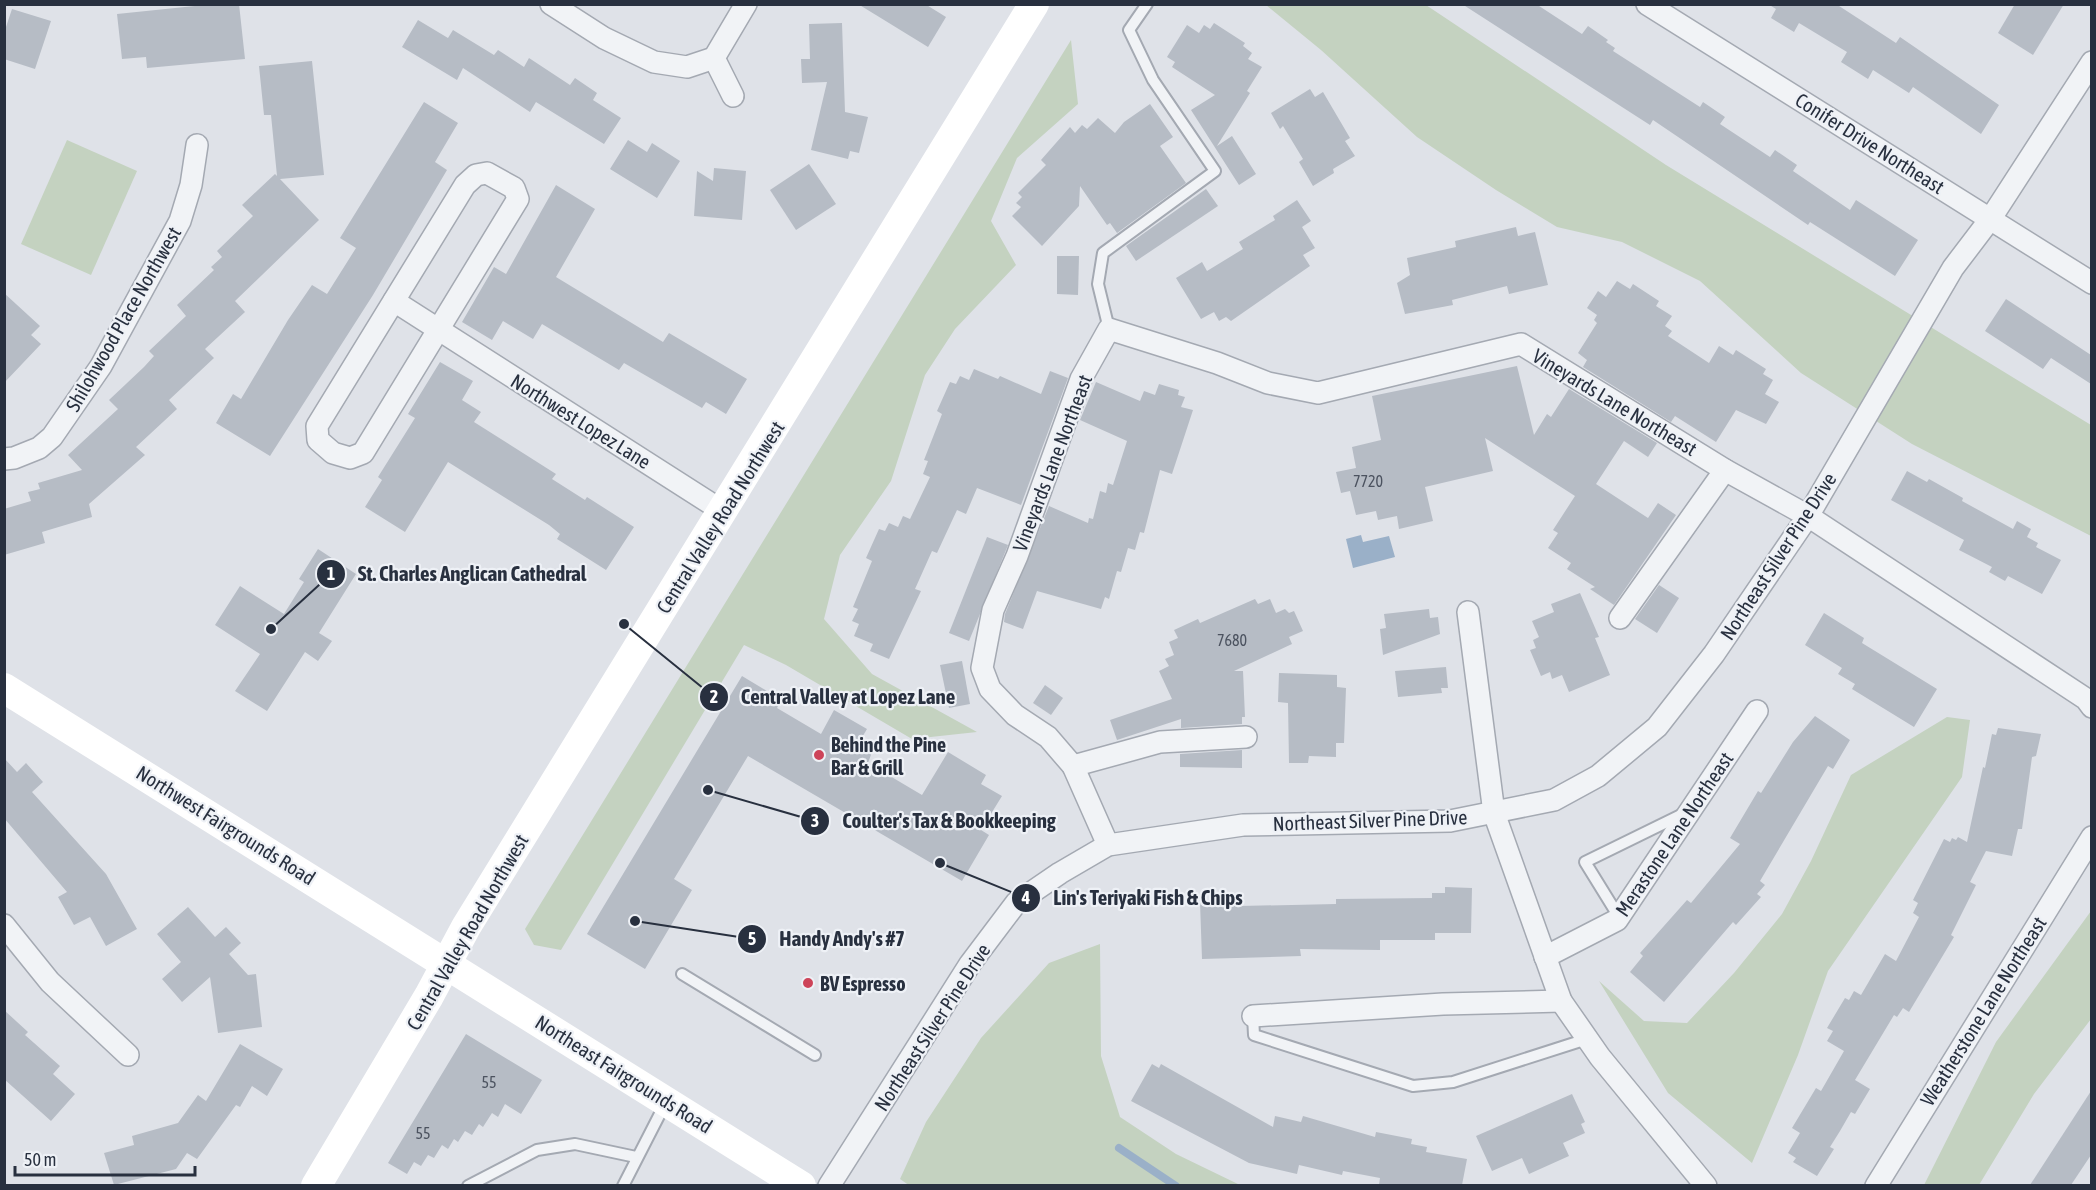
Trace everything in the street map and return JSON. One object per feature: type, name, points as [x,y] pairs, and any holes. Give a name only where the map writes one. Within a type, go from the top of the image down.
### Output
[{"type":"main road","name":"Central Valley Road Northwest","points":[[316,1185],[447,964],[466,927],[724,512],[1034,4]]},
{"type":"main road","name":"Northwest Fairgrounds Road","points":[[4,688],[447,964]]},
{"type":"main road","name":"Northeast Fairgrounds Road","points":[[447,964],[801,1185]]},
{"type":"street","points":[[551,4],[604,38],[654,62],[687,67],[714,58],[746,4]]},
{"type":"street","name":"Conifer Drive Northeast","points":[[1647,4],[1991,218],[2091,283]]},
{"type":"street","points":[[714,58],[733,96]]},
{"type":"street","name":"Northeast Silver Pine Drive","points":[[829,1185],[970,964],[1016,903],[1060,873],[1108,845],[1243,825],[1450,821],[1494,813],[1554,800],[1598,776],[1657,727],[1714,654],[1808,516],[1953,268],[1991,218],[2091,62]]},
{"type":"street","name":"Shilohwood Place Northwest","points":[[4,459],[14,458],[39,448],[52,437],[101,366],[180,221],[191,186],[197,145]]},
{"type":"street","points":[[487,173],[514,188],[518,199],[363,453],[350,458],[333,453],[318,440],[317,426],[394,301],[465,185],[476,175],[487,173]]},
{"type":"street","name":"Northwest Lopez Lane","points":[[394,301],[724,512]]},
{"type":"street","name":"Vineyards Lane Northeast","points":[[1108,845],[1073,766],[1048,737],[1015,715],[990,689],[982,668],[993,610],[1017,556],[1081,379],[1109,329],[1217,363],[1268,383],[1318,393],[1521,344],[1725,470],[1808,516]]},
{"type":"street","points":[[1620,618],[1725,470]]},
{"type":"street","points":[[1808,516],[2086,699],[2091,706]]},
{"type":"street","points":[[1468,612],[1494,813],[1561,1001],[1587,1039],[1706,1185]]},
{"type":"street","name":"Merastone Lane Northeast","points":[[1545,957],[1619,917],[1757,711]]},
{"type":"street","points":[[1073,766],[1160,742],[1246,737]]},
{"type":"street","name":"Weatherstone Lane Northeast","points":[[1876,1185],[2091,837]]},
{"type":"street","points":[[4,924],[50,982],[129,1055]]},
{"type":"street","points":[[1253,1016],[1443,1004],[1561,1001]]},
{"type":"lane","points":[[1109,329],[1098,285],[1103,253],[1215,171],[1153,81],[1129,30],[1147,4]]},
{"type":"lane","points":[[1619,917],[1585,862],[1690,810]]},
{"type":"lane","points":[[682,974],[815,1055]]},
{"type":"lane","points":[[1253,1016],[1254,1035],[1413,1086],[1453,1082],[1587,1039]]},
{"type":"lane","points":[[622,1185],[666,1101]]},
{"type":"lane","points":[[468,1185],[537,1150],[575,1144],[636,1157]]},
{"type":"green space","points":[[1266,5],[1426,5],[1666,165],[2091,425],[2091,536],[1912,444],[1801,373],[1700,281],[1622,242],[1557,227],[1496,190],[1417,137],[1321,50]]},
{"type":"green space","points":[[1071,40],[1078,104],[1017,158],[991,221],[1016,265],[955,329],[925,375],[891,481],[840,555],[824,619],[872,674],[977,732],[912,739],[786,665],[744,645],[561,950],[534,945],[525,929]]},
{"type":"green space","points":[[67,140],[137,171],[91,275],[21,244]]},
{"type":"green space","points":[[1947,717],[1970,720],[1962,777],[1828,971],[1798,1055],[1752,1163],[1668,1093],[1599,981],[1644,1021],[1687,1023],[1734,973],[1782,914],[1811,861],[1851,775]]},
{"type":"green space","points":[[2091,911],[2091,1019],[2034,1094],[1979,1185],[1924,1185],[1996,1042]]},
{"type":"green space","points":[[1100,944],[1101,1056],[1120,1117],[1176,1154],[1240,1185],[910,1186],[900,1179],[926,1122],[981,1038],[1049,963]]},
{"type":"water","points":[[1361,535],[1363,542],[1389,536],[1395,557],[1353,568],[1346,539]]},
{"type":"building","points":[[214,4],[239,4],[245,59],[147,68],[146,57],[122,59],[117,14]]},
{"type":"building","points":[[858,4],[925,4],[946,17],[928,47]]},
{"type":"building","points":[[1462,4],[1536,4],[1582,34],[1588,26],[1608,40],[1606,42],[1615,48],[1613,51],[1700,107],[1703,102],[1725,117],[1720,124],[1770,157],[1775,150],[1797,165],[1793,171],[1850,210],[1856,200],[1918,240],[1895,276],[1810,222],[1808,225],[1653,120],[1650,125]]},
{"type":"building","points":[[1768,4],[1836,4],[1896,43],[1900,37],[1999,105],[1981,134],[1913,87],[1909,93],[1873,70],[1868,79],[1841,62],[1847,52],[1799,23],[1794,32],[1771,18],[1776,9]]},
{"type":"building","points":[[2015,4],[2064,4],[2033,55],[1998,33]]},
{"type":"building","points":[[12,9],[51,21],[35,69],[4,59],[4,33]]},
{"type":"building","points":[[418,20],[448,38],[453,30],[494,55],[498,50],[524,67],[529,58],[570,85],[575,78],[597,93],[593,100],[621,118],[604,144],[536,102],[530,112],[463,68],[457,80],[402,47]]},
{"type":"building","points":[[842,23],[845,112],[868,117],[859,153],[850,151],[848,159],[811,150],[827,82],[802,83],[801,59],[810,59],[809,24]]},
{"type":"building","points":[[1214,23],[1245,43],[1243,46],[1252,53],[1248,59],[1262,67],[1247,91],[1250,93],[1217,146],[1232,136],[1256,174],[1239,185],[1191,110],[1215,95],[1172,67],[1175,62],[1167,57],[1187,25],[1199,33],[1204,25],[1210,29]]},
{"type":"building","points":[[312,61],[324,175],[280,179],[319,220],[235,301],[245,312],[205,349],[214,358],[169,400],[177,409],[136,447],[145,455],[89,504],[92,517],[42,532],[45,543],[4,555],[4,509],[31,501],[28,492],[40,489],[38,483],[82,470],[68,455],[118,409],[109,400],[154,356],[149,351],[186,316],[177,305],[214,270],[211,267],[222,257],[217,251],[253,216],[242,205],[275,174],[277,176],[271,115],[264,115],[259,66]]},
{"type":"building","points":[[1310,89],[1315,97],[1323,92],[1350,138],[1345,141],[1355,156],[1333,169],[1334,173],[1313,186],[1299,162],[1303,159],[1283,126],[1280,129],[1271,113]]},
{"type":"building","points":[[424,102],[458,123],[435,162],[447,170],[373,295],[270,456],[216,423],[233,394],[241,399],[288,320],[312,285],[327,294],[356,248],[340,238]]},
{"type":"building","points":[[1150,104],[1173,137],[1160,146],[1186,183],[1117,233],[1110,223],[1107,225],[1080,186],[1079,206],[1042,246],[1012,216],[1021,207],[1016,203],[1022,197],[1018,193],[1046,165],[1041,160],[1070,127],[1075,133],[1082,125],[1087,129],[1098,118],[1115,133],[1124,122]]},
{"type":"building","points":[[628,140],[647,152],[652,143],[680,161],[657,198],[610,169]]},
{"type":"building","points":[[809,164],[836,204],[796,230],[770,190]]},
{"type":"building","points":[[714,168],[746,171],[742,220],[694,216],[697,171],[713,181]]},
{"type":"building","points":[[556,185],[595,209],[556,277],[663,342],[669,333],[747,379],[726,414],[706,402],[702,408],[624,363],[619,370],[542,324],[533,339],[503,321],[492,340],[462,322],[494,267],[506,274]]},
{"type":"building","points":[[1206,189],[1218,206],[1136,261],[1126,246]]},
{"type":"building","points":[[1297,200],[1311,221],[1302,227],[1315,248],[1303,255],[1310,266],[1231,321],[1226,317],[1219,321],[1214,312],[1201,319],[1176,278],[1202,262],[1207,271],[1243,249],[1239,242],[1275,220],[1273,216]]},
{"type":"building","points":[[1516,227],[1518,236],[1535,232],[1548,285],[1509,294],[1507,286],[1452,300],[1453,305],[1405,314],[1397,283],[1410,275],[1407,258],[1456,247],[1455,241]]},
{"type":"building","points":[[1057,256],[1079,256],[1078,295],[1057,294]]},
{"type":"building","points":[[1617,281],[1630,289],[1633,284],[1659,301],[1656,306],[1672,316],[1665,326],[1672,331],[1668,336],[1709,363],[1719,346],[1733,355],[1736,350],[1766,369],[1763,374],[1773,380],[1765,394],[1779,402],[1766,424],[1736,410],[1716,442],[1675,416],[1671,422],[1583,367],[1587,360],[1578,353],[1597,323],[1594,320],[1597,315],[1587,308],[1598,291],[1606,297]]},
{"type":"building","points":[[4,293],[40,326],[31,335],[41,344],[4,383]]},
{"type":"building","points":[[2006,299],[2091,355],[2091,384],[2051,358],[2043,369],[1985,331]]},
{"type":"building","points":[[440,362],[473,381],[462,400],[481,412],[474,422],[556,474],[552,479],[585,500],[587,497],[634,527],[606,570],[557,539],[560,534],[549,525],[448,462],[405,532],[365,507],[382,480],[378,477],[415,418],[408,414]]},
{"type":"building","points":[[1517,366],[1534,435],[1547,414],[1551,417],[1569,389],[1657,443],[1648,457],[1624,441],[1596,484],[1648,518],[1658,503],[1676,515],[1614,605],[1590,589],[1595,587],[1567,569],[1571,563],[1548,548],[1558,533],[1553,530],[1575,496],[1485,438],[1493,471],[1425,487],[1433,521],[1399,529],[1397,516],[1378,520],[1376,511],[1356,515],[1350,491],[1341,493],[1336,472],[1356,468],[1352,447],[1381,440],[1372,396]]},
{"type":"building","points":[[974,369],[998,379],[1000,376],[1041,394],[1050,371],[1068,378],[1021,505],[977,488],[966,514],[957,510],[937,553],[932,551],[915,589],[921,591],[889,659],[870,651],[873,644],[854,636],[859,624],[852,621],[858,609],[853,607],[872,561],[866,558],[879,529],[885,531],[889,523],[898,527],[903,516],[910,519],[930,477],[923,474],[928,461],[924,460],[942,414],[937,411],[950,382],[956,384],[960,376],[969,380]]},
{"type":"building","points":[[1096,382],[1140,401],[1144,391],[1155,395],[1159,384],[1179,390],[1178,395],[1185,397],[1181,407],[1193,410],[1172,474],[1160,470],[1144,533],[1140,532],[1135,550],[1128,548],[1121,572],[1117,571],[1109,599],[1105,597],[1101,609],[1037,591],[1023,629],[1004,622],[1005,614],[1049,506],[1088,523],[1089,518],[1093,519],[1100,491],[1106,493],[1108,483],[1113,485],[1127,441],[1080,420]]},
{"type":"building","points":[[1907,471],[1927,482],[1929,479],[1963,498],[1962,501],[2013,529],[2017,521],[2031,529],[2027,537],[2038,543],[2036,547],[2061,560],[2042,594],[2008,576],[2005,581],[1989,572],[1992,567],[1959,550],[1964,540],[1891,500]]},
{"type":"building","points":[[987,537],[1008,545],[969,641],[949,633]]},
{"type":"building","points":[[318,549],[356,574],[319,633],[332,641],[318,661],[305,652],[267,711],[235,691],[260,654],[215,625],[240,586],[284,614],[304,582],[299,579]]},
{"type":"building","points":[[1659,585],[1679,598],[1657,633],[1635,619]]},
{"type":"building","points":[[1580,593],[1599,637],[1595,638],[1610,675],[1569,692],[1562,675],[1552,679],[1550,672],[1541,676],[1530,650],[1536,648],[1533,640],[1539,637],[1532,621],[1554,612],[1551,604]]},
{"type":"building","points":[[1255,599],[1258,604],[1270,599],[1276,613],[1285,609],[1289,613],[1294,611],[1303,631],[1289,637],[1292,644],[1234,671],[1243,671],[1245,717],[1242,717],[1242,724],[1181,728],[1181,719],[1117,740],[1110,720],[1172,699],[1159,671],[1169,666],[1165,659],[1174,655],[1169,642],[1178,638],[1174,630],[1198,619],[1200,623]]},
{"type":"building","points":[[1429,609],[1430,618],[1438,617],[1440,634],[1383,655],[1380,629],[1386,628],[1384,614]]},
{"type":"building","points":[[1824,613],[1864,638],[1862,643],[1937,689],[1914,727],[1852,689],[1855,684],[1838,674],[1842,668],[1805,645]]},
{"type":"building","points":[[962,661],[970,704],[949,708],[940,665]]},
{"type":"building","points":[[1446,667],[1448,688],[1441,688],[1442,693],[1398,697],[1395,671]]},
{"type":"building","points":[[1279,673],[1337,675],[1337,687],[1346,688],[1344,743],[1336,743],[1336,757],[1309,756],[1308,763],[1289,763],[1288,703],[1278,702]]},
{"type":"building","points":[[742,676],[782,700],[777,708],[821,734],[834,710],[867,729],[858,744],[872,752],[868,763],[922,795],[948,752],[986,775],[981,784],[1002,796],[981,830],[989,835],[962,881],[748,756],[674,879],[692,890],[645,969],[587,934]]},
{"type":"building","points":[[1045,685],[1063,698],[1051,715],[1033,703]]},
{"type":"building","points":[[1815,716],[1850,740],[1833,769],[1828,766],[1760,881],[1765,885],[1757,894],[1761,897],[1736,925],[1733,922],[1664,1002],[1630,972],[1643,956],[1640,953],[1687,900],[1691,903],[1740,844],[1730,838],[1758,791],[1761,793],[1793,742]]},
{"type":"building","points":[[1998,728],[2041,734],[2036,756],[2032,757],[2022,829],[2018,829],[2012,856],[1986,851],[1970,882],[1976,885],[1951,935],[1954,937],[1909,1012],[1903,1008],[1897,1017],[1894,1015],[1855,1080],[1870,1089],[1855,1114],[1851,1112],[1830,1147],[1834,1149],[1817,1176],[1793,1162],[1796,1158],[1788,1153],[1800,1133],[1792,1128],[1816,1088],[1821,1091],[1844,1051],[1827,1041],[1833,1031],[1827,1028],[1845,998],[1849,1000],[1854,991],[1861,995],[1885,954],[1896,961],[1919,917],[1913,913],[1918,903],[1913,900],[1944,839],[1950,842],[1952,838],[1956,840],[1958,837],[1967,842],[1983,767],[1985,768],[1992,734],[1996,735]]},
{"type":"building","points":[[1242,750],[1242,768],[1180,767],[1180,754]]},
{"type":"building","points":[[4,758],[17,772],[26,763],[43,782],[32,792],[106,874],[137,929],[106,946],[90,917],[74,925],[58,897],[67,892],[4,818]]},
{"type":"building","points":[[1445,887],[1472,888],[1471,933],[1435,933],[1435,940],[1380,940],[1380,950],[1300,949],[1301,956],[1202,959],[1200,902],[1237,901],[1240,906],[1336,904],[1336,899],[1432,898],[1432,893],[1445,893]]},
{"type":"building","points":[[188,907],[215,937],[226,927],[241,943],[229,954],[248,975],[256,974],[262,1027],[218,1033],[210,977],[182,1002],[162,979],[181,962],[157,934]]},
{"type":"building","points":[[4,1010],[28,1032],[25,1035],[60,1066],[53,1074],[75,1094],[51,1121],[4,1079]]},
{"type":"building","points":[[466,1034],[542,1080],[521,1114],[505,1104],[498,1117],[492,1113],[483,1127],[479,1124],[472,1135],[465,1131],[458,1142],[454,1139],[448,1149],[442,1145],[434,1158],[428,1155],[421,1166],[414,1162],[407,1174],[388,1163]]},
{"type":"building","points":[[240,1044],[283,1069],[267,1096],[252,1086],[240,1107],[236,1105],[197,1159],[187,1153],[176,1169],[114,1185],[104,1153],[134,1145],[132,1136],[178,1123],[198,1095],[206,1101]]},
{"type":"building","points":[[1152,1064],[1159,1068],[1161,1064],[1273,1127],[1275,1116],[1301,1122],[1303,1116],[1375,1137],[1376,1132],[1412,1139],[1411,1144],[1427,1147],[1426,1152],[1467,1159],[1462,1185],[1379,1185],[1380,1178],[1343,1171],[1342,1175],[1299,1165],[1297,1174],[1249,1163],[1131,1101]]},
{"type":"building","points":[[2091,1091],[2091,1155],[2071,1185],[2030,1185]]},
{"type":"building","points":[[1572,1094],[1585,1122],[1581,1124],[1585,1133],[1563,1143],[1569,1156],[1529,1174],[1522,1158],[1492,1171],[1476,1136]]},
{"type":"waterway","points":[[1119,1148],[1176,1186]]},
{"type":"place","name":"Central Valley at Lopez Lane","points":[[624,624]]},
{"type":"place","name":"St. Charles Anglican Cathedral","points":[[271,629]]},
{"type":"place","name":"Behind the Pine Bar & Grill","points":[[819,755]]},
{"type":"place","name":"Coulter's Tax & Bookkeeping","points":[[708,790]]},
{"type":"place","name":"Lin's Teriyaki Fish & Chips","points":[[940,863]]},
{"type":"place","name":"Handy Andy's #7","points":[[635,921]]},
{"type":"place","name":"BV Espresso","points":[[808,983]]}]
